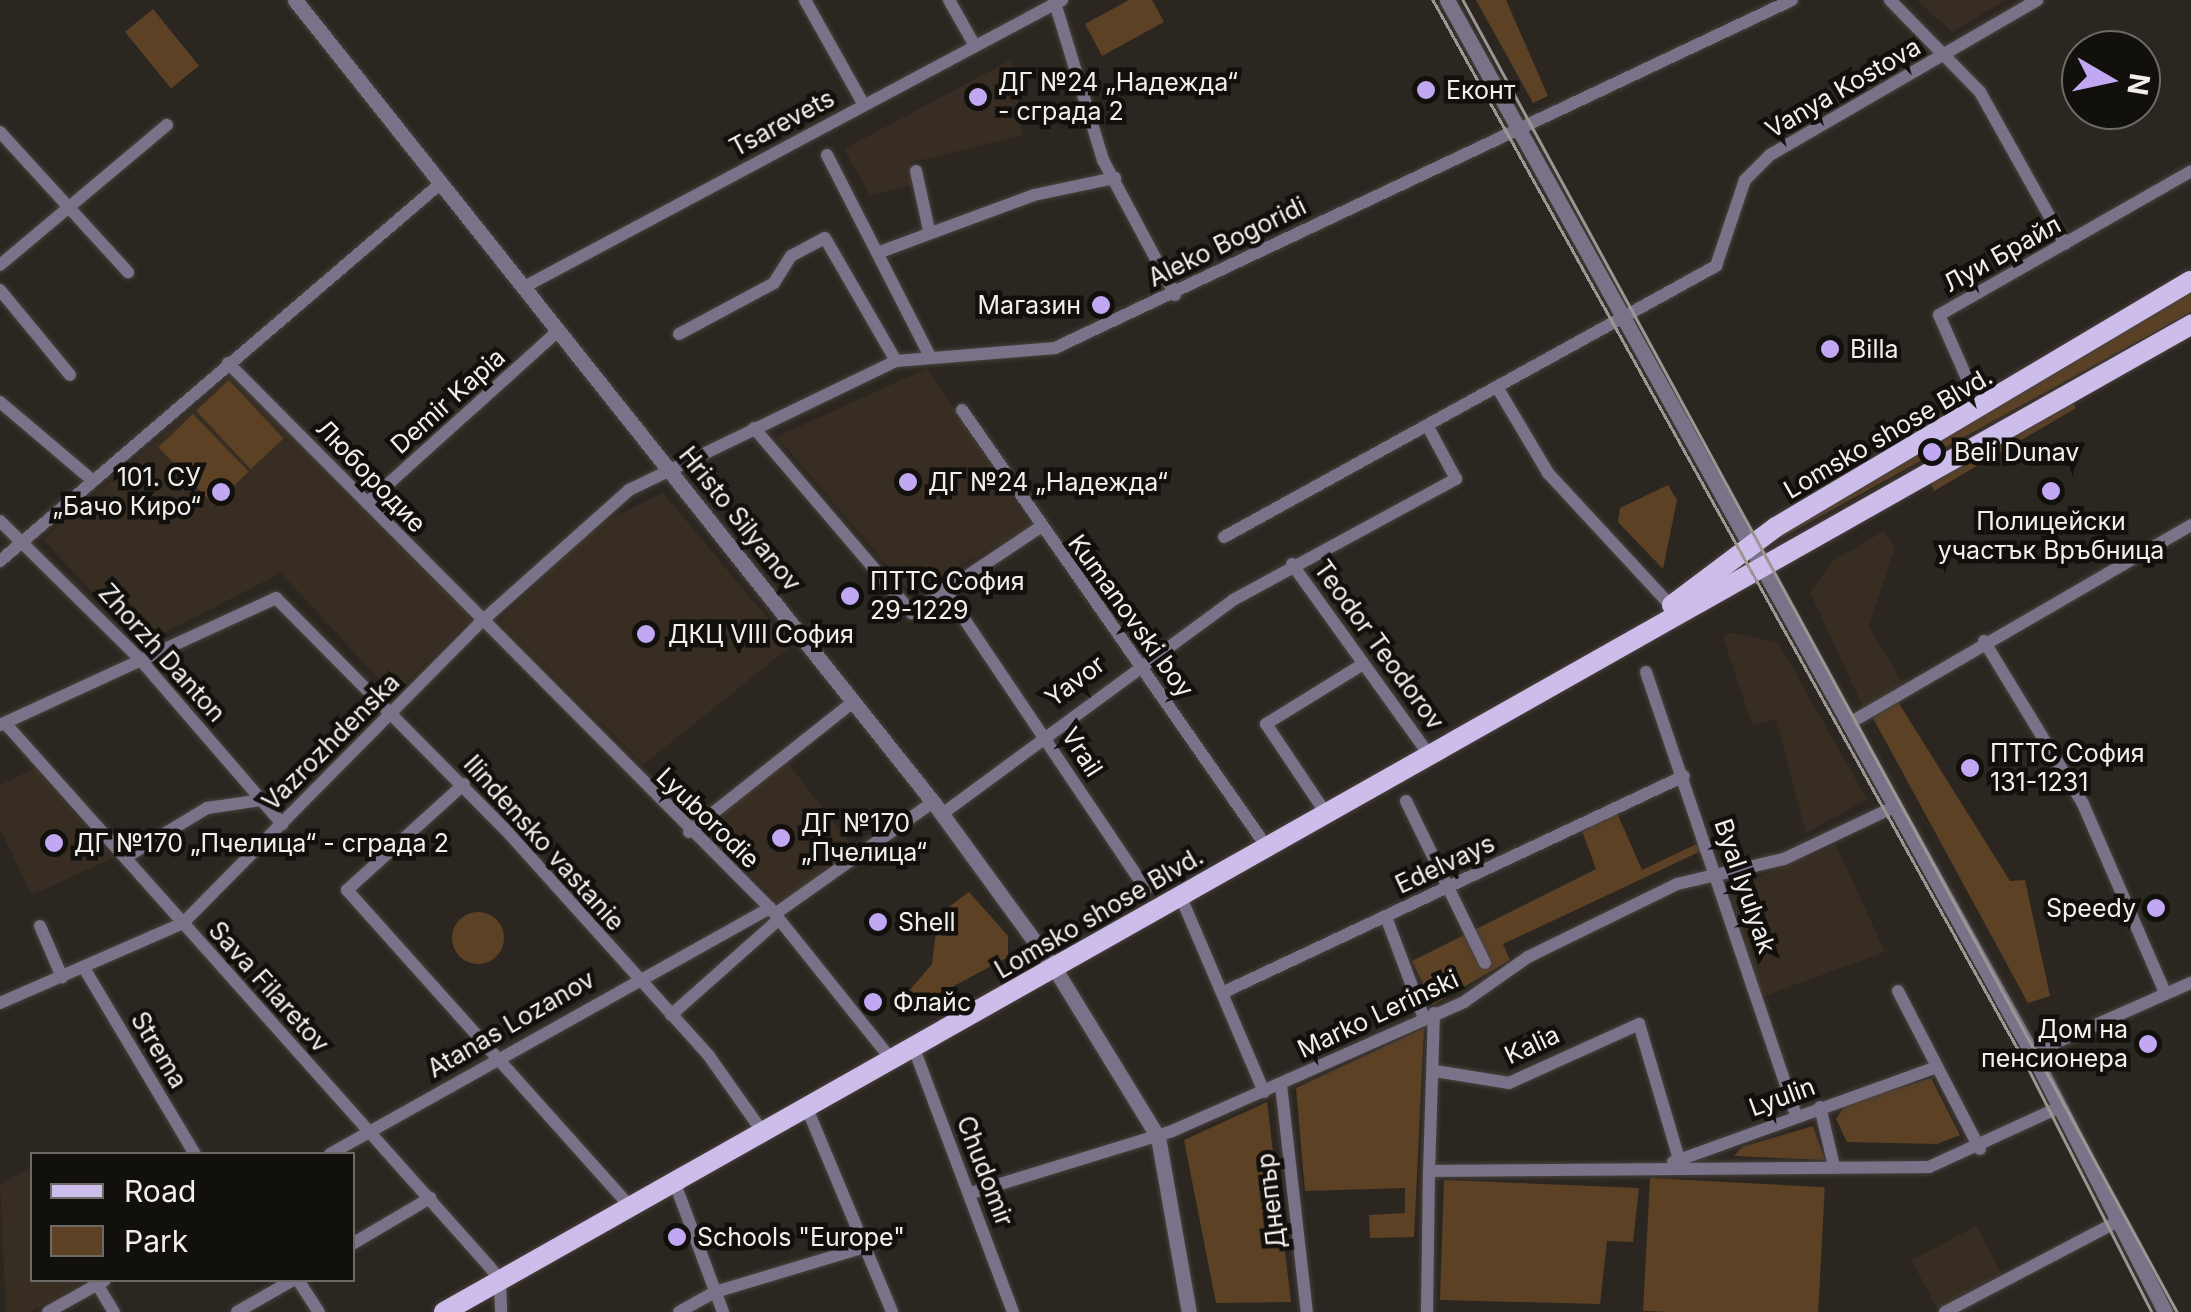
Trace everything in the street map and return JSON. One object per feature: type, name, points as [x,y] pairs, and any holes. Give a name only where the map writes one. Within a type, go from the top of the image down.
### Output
[{"type":"main road","name":"Lomsko shose Blvd.","points":[[1620,643],[1748,546],[2191,280]]},
{"type":"main road","name":"Lomsko shose Blvd.","points":[[444,1312],[1055,968],[1620,643],[2191,325]]},
{"type":"street","name":"Hristo Silyanov","points":[[294,0],[854,701],[1055,968],[1158,1137],[1190,1312]]},
{"type":"street","points":[[804,0],[864,105]]},
{"type":"street","points":[[950,0],[975,46]]},
{"type":"street","points":[[1446,0],[2032,1053],[2164,1312]]},
{"type":"street","name":"Aleko Bogoridi","points":[[668,469],[896,362],[929,354],[1041,352],[1175,295],[1520,134],[1792,0]]},
{"type":"street","points":[[1890,0],[1945,54],[1993,111],[2065,244]]},
{"type":"street","name":"Vanya Kostova","points":[[1224,537],[1716,266],[1744,180],[1770,155],[2037,0]]},
{"type":"street","points":[[1058,2],[1116,178],[1175,295]]},
{"type":"street","name":"Tsarevets","points":[[524,286],[1058,2]]},
{"type":"street","points":[[0,264],[168,124]]},
{"type":"street","points":[[0,132],[128,272]]},
{"type":"street","points":[[827,154],[928,338],[929,354]]},
{"type":"street","points":[[916,171],[929,230]]},
{"type":"street","name":"Луи Брайл","points":[[1954,423],[1969,383],[1944,335],[1939,315],[2191,172]]},
{"type":"street","points":[[880,252],[929,230],[1116,178]]},
{"type":"street","points":[[0,561],[441,183]]},
{"type":"street","points":[[680,334],[774,283],[791,256],[825,238],[896,362]]},
{"type":"street","points":[[0,290],[70,375]]},
{"type":"street","name":"Demir Kapia","points":[[367,504],[558,332]]},
{"type":"street","name":"Любородие","points":[[228,363],[482,622]]},
{"type":"street","points":[[1497,387],[1548,473],[1671,606]]},
{"type":"street","points":[[0,402],[93,481]]},
{"type":"street","name":"Kumanovski boy","points":[[962,410],[1040,528],[1140,661],[1266,846]]},
{"type":"street","name":"Yavor","points":[[775,913],[938,808],[1140,661],[1292,564],[1456,479],[1427,424]]},
{"type":"street","points":[[754,428],[912,613],[1040,528]]},
{"type":"street","name":"Vazrozhdenska","points":[[0,1003],[183,923],[482,622],[605,505],[668,469]]},
{"type":"street","name":"Zhorzh Danton","points":[[0,521],[27,538],[138,657],[282,824]]},
{"type":"street","points":[[1848,724],[1984,641],[2191,525]]},
{"type":"street","name":"Teodor Teodorov","points":[[1292,564],[1428,753]]},
{"type":"street","name":"Vrail","points":[[944,590],[1146,890]]},
{"type":"street","name":"Ilindensko vastanie","points":[[138,657],[276,598],[464,784],[746,1098],[762,1132]]},
{"type":"street","name":"Lyuborodie","points":[[482,622],[689,832],[775,913],[890,1058]]},
{"type":"street","points":[[1984,641],[2083,804],[2165,993]]},
{"type":"street","points":[[2,724],[138,657]]},
{"type":"street","points":[[1326,812],[1266,724],[1363,664]]},
{"type":"street","name":"Byal lyulyak","points":[[1646,672],[1722,881],[1796,1116]]},
{"type":"street","points":[[689,832],[854,701]]},
{"type":"street","name":"Sava Filaretov","points":[[2,724],[126,857],[500,1280]]},
{"type":"street","name":"Edelvays","points":[[1224,992],[1684,776]]},
{"type":"street","points":[[464,784],[347,890],[498,1054],[630,1206]]},
{"type":"street","points":[[126,857],[207,808],[261,800]]},
{"type":"street","points":[[1406,801],[1485,963]]},
{"type":"street","name":"Marko Lerinski","points":[[970,1193],[1158,1137],[1429,1016],[1677,884],[1722,881],[1894,807]]},
{"type":"street","points":[[1180,895],[1264,1092]]},
{"type":"street","points":[[671,1015],[775,913]]},
{"type":"street","name":"Atanas Lozanov","points":[[334,1152],[635,978],[775,913]]},
{"type":"street","points":[[1386,917],[1429,1016],[1435,1071],[1427,1312]]},
{"type":"street","points":[[40,926],[62,978]]},
{"type":"street","name":"Strema","points":[[84,968],[195,1152]]},
{"type":"street","points":[[2032,1053],[2191,984]]},
{"type":"street","points":[[1898,991],[1934,1068],[1980,1150]]},
{"type":"street","name":"Kalia","points":[[1435,1071],[1509,1083],[1630,1023],[1642,1028],[1680,1164]]},
{"type":"street","name":"Chudomir","points":[[913,1046],[1012,1312]]},
{"type":"street","name":"Lyulin","points":[[1680,1164],[1796,1116],[1934,1068]]},
{"type":"street","name":"Днепър","points":[[1280,1085],[1306,1312]]},
{"type":"street","points":[[806,1106],[868,1246],[892,1312]]},
{"type":"street","points":[[1820,1107],[1834,1166]]},
{"type":"street","points":[[1429,1171],[1646,1169],[1680,1164],[1928,1167],[1980,1150],[2060,1107]]},
{"type":"street","points":[[674,1181],[724,1312]]},
{"type":"street","points":[[355,1242],[430,1198]]},
{"type":"street","points":[[1945,1312],[2118,1222]]},
{"type":"street","points":[[679,1312],[715,1292],[868,1246]]},
{"type":"street","points":[[500,1280],[501,1312]]},
{"type":"street","points":[[48,1312],[101,1282],[114,1312]]},
{"type":"street","points":[[237,1312],[291,1282]]},
{"type":"street","points":[[296,1282],[318,1312]]},
{"type":"shaded area","points":[[1917,0],[2006,0],[1952,32]]},
{"type":"shaded area","name":"ДГ №24 „Надежда“ - сграда 2","points":[[1011,60],[1022,135],[910,163],[912,185],[870,195],[844,149]]},
{"type":"shaded area","name":"ДГ №24 „Надежда“","points":[[927,368],[1031,526],[911,594],[777,437]]},
{"type":"shaded area","name":"101. СУ „Бачо Киро“","points":[[231,375],[472,619],[394,695],[281,573],[141,645],[43,539]]},
{"type":"shaded area","name":"ДКЦ VIII София","points":[[663,493],[791,646],[643,765],[498,621],[597,525]]},
{"type":"shaded area","points":[[1884,531],[1895,547],[1869,626],[1902,683],[1864,709],[1810,592],[1833,561]]},
{"type":"shaded area","points":[[1730,633],[1778,642],[1867,799],[1806,833],[1776,719],[1752,725],[1723,637]]},
{"type":"shaded area","name":"ДГ №170 „Пчелица“","points":[[787,762],[854,849],[780,904],[705,827]]},
{"type":"shaded area","name":"ДГ №170 „Пчелица“ - сграда 2","points":[[35,768],[113,858],[32,895],[0,829],[0,785]]},
{"type":"shaded area","points":[[1836,845],[1885,952],[1759,998],[1729,889]]},
{"type":"shaded area","points":[[30,1167],[30,1282],[84,1282],[31,1312],[6,1312],[0,1185]]},
{"type":"shaded area","points":[[1976,1226],[2002,1275],[1937,1309],[1912,1260]]},
{"type":"green space","points":[[1129,0],[1152,0],[1164,22],[1102,56],[1085,24]]},
{"type":"green space","points":[[1476,0],[1506,0],[1548,96],[1533,103]]},
{"type":"green space","points":[[153,9],[199,66],[171,88],[125,32]]},
{"type":"green space","points":[[2191,292],[2191,312],[1779,539],[1783,533]]},
{"type":"green space","points":[[229,380],[284,439],[251,469],[196,411]]},
{"type":"green space","points":[[2071,400],[2076,408],[1934,491],[1928,477]]},
{"type":"green space","points":[[193,414],[249,472],[214,505],[158,447]]},
{"type":"green space","points":[[1668,485],[1677,500],[1663,569],[1618,522],[1620,508]]},
{"type":"green space","points":[[1898,702],[2010,881],[2025,880],[2050,996],[2028,1003],[1873,718]]},
{"type":"green space","points":[[1617,813],[1642,870],[1703,841],[1707,869],[1699,852],[1503,944],[1510,960],[1433,1005],[1412,961],[1596,869],[1582,831]]},
{"type":"green space","points":[[969,892],[1008,936],[1008,957],[915,1007],[908,992],[932,964],[938,915]]},
{"type":"green space","points":[[478,912],[496,920],[504,938],[496,956],[478,964],[460,956],[452,938],[460,920]]},
{"type":"green space","points":[[1424,1028],[1414,1237],[1370,1238],[1369,1215],[1405,1213],[1405,1188],[1305,1191],[1296,1088]]},
{"type":"green space","points":[[1931,1078],[1960,1135],[1937,1144],[1847,1142],[1836,1119],[1845,1105]]},
{"type":"green space","points":[[1267,1102],[1291,1302],[1216,1303],[1184,1140]]},
{"type":"green space","points":[[1813,1126],[1825,1160],[1734,1156],[1742,1147]]},
{"type":"green space","points":[[1650,1178],[1825,1187],[1818,1312],[1643,1311]]},
{"type":"green space","points":[[1444,1180],[1639,1188],[1633,1242],[1607,1241],[1600,1304],[1440,1300]]},
{"type":"tram line","points":[[1433,0],[2024,1060],[2152,1312]]},
{"type":"tram line","points":[[1463,0],[2177,1312]]},
{"type":"place","name":"Еконт","points":[[1426,90]]},
{"type":"place","name":"ДГ №24 „Надежда“ - сграда 2","points":[[978,97]]},
{"type":"place","name":"Магазин","points":[[1101,305]]},
{"type":"place","name":"Billa","points":[[1830,349]]},
{"type":"place","name":"Beli Dunav","points":[[1932,452]]},
{"type":"place","name":"ДГ №24 „Надежда“","points":[[908,482]]},
{"type":"place","name":"Полицейски участък Връбница","points":[[2051,491]]},
{"type":"place","name":"101. СУ „Бачо Киро“","points":[[221,492]]},
{"type":"place","name":"ПТТС София 29-1229","points":[[850,596]]},
{"type":"place","name":"ДКЦ VIII София","points":[[646,634]]},
{"type":"place","name":"ПТТС София 131-1231","points":[[1970,768]]},
{"type":"place","name":"ДГ №170 „Пчелица“","points":[[781,838]]},
{"type":"place","name":"ДГ №170 „Пчелица“ - сграда 2","points":[[54,843]]},
{"type":"place","name":"Speedy","points":[[2156,908]]},
{"type":"place","name":"Shell","points":[[878,922]]},
{"type":"place","name":"Флайс","points":[[873,1002]]},
{"type":"place","name":"Дом на пенсионера","points":[[2148,1044]]},
{"type":"place","name":"Schools \"Europe\"","points":[[677,1237]]}]
